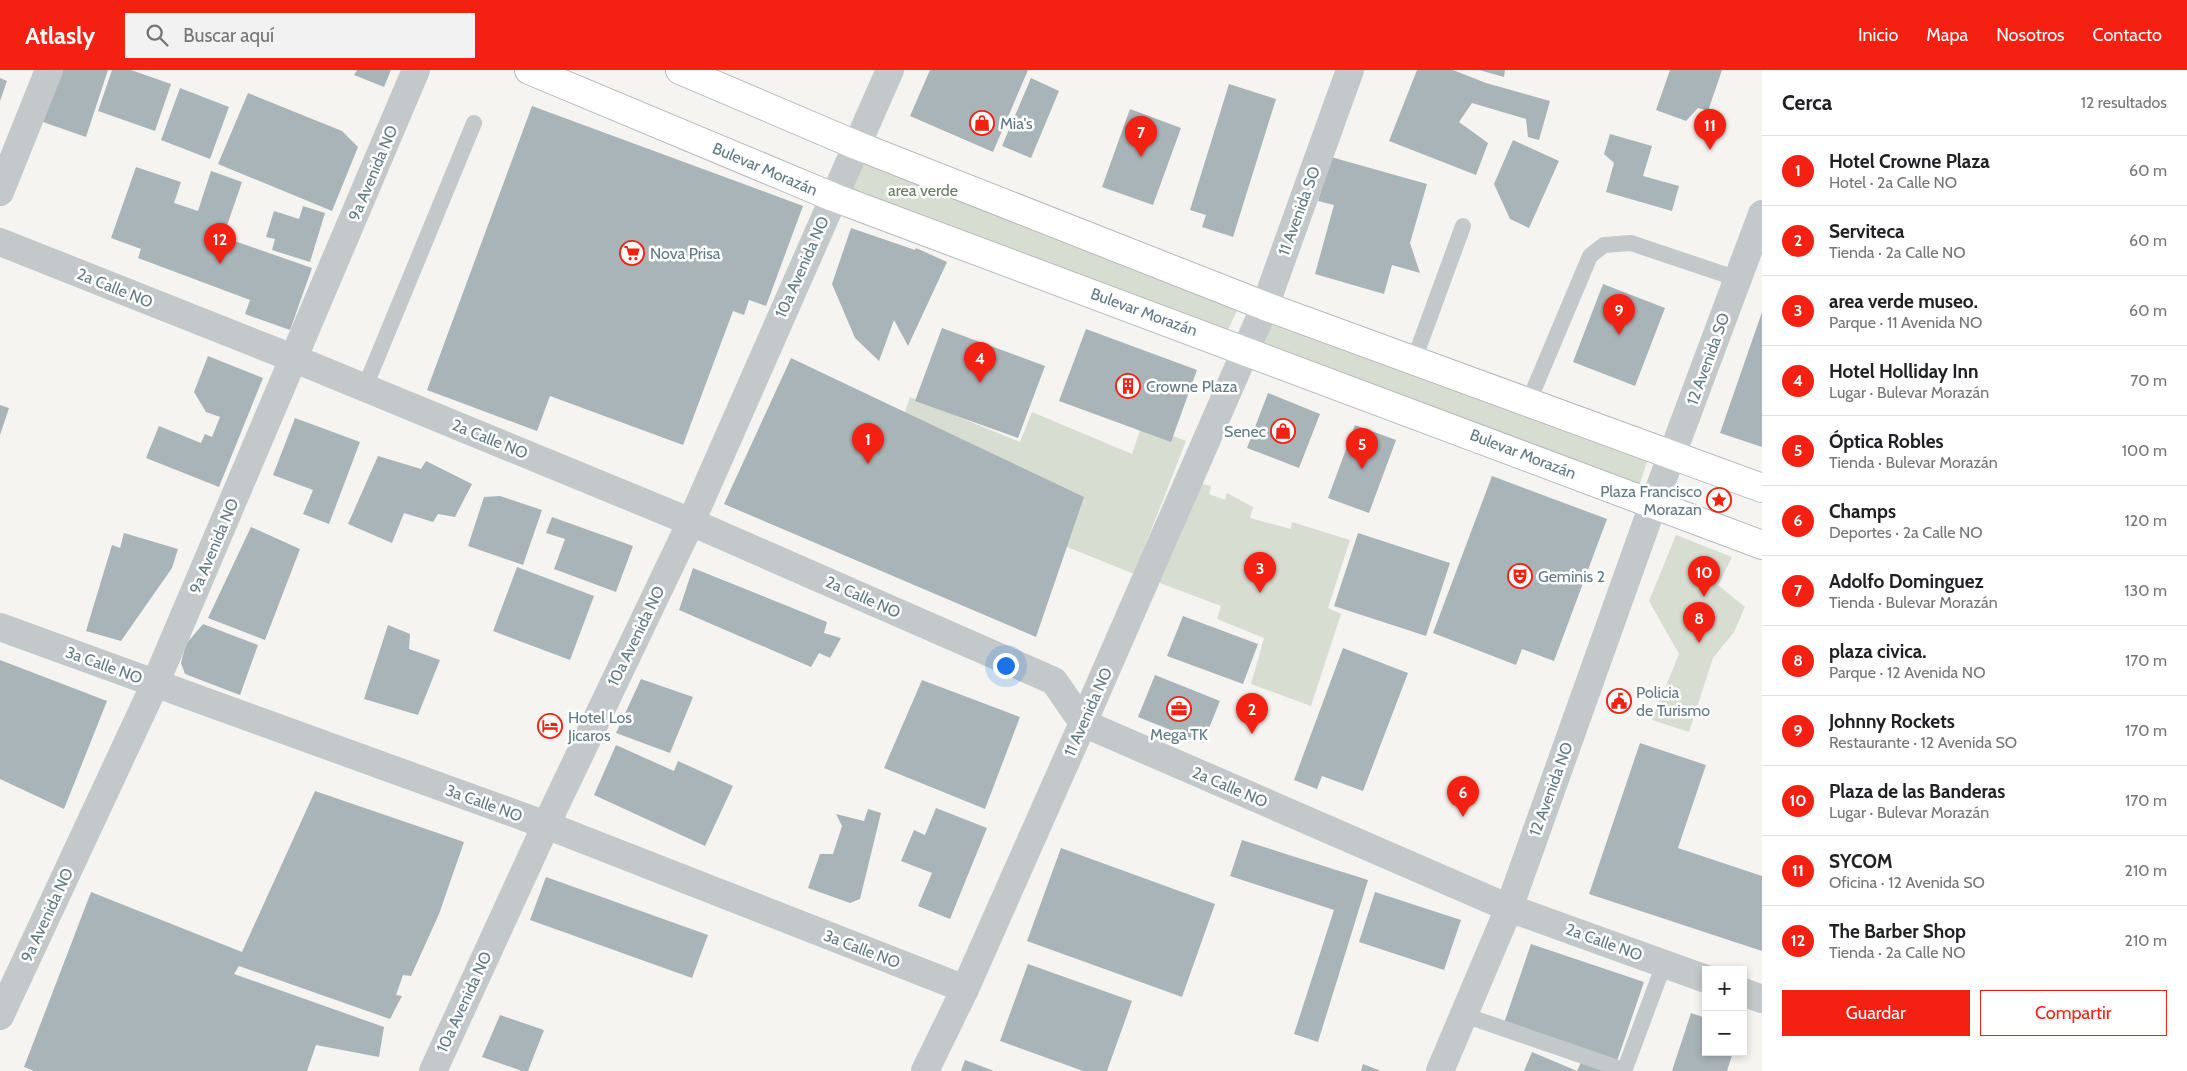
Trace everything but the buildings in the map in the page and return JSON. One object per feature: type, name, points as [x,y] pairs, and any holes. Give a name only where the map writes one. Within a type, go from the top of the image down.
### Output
[{"type":"main road","name":"Bulevar Morazán","points":[[529,70],[833,197],[1762,545]]},
{"type":"main road","points":[[680,70],[856,145],[1265,306],[1529,401],[1762,488]]},
{"type":"street","points":[[0,192],[49,70]]},
{"type":"street","name":"9a Avenida NO","points":[[0,1016],[154,684],[295,359],[416,70]]},
{"type":"street","name":"10a Avenida NO","points":[[433,1071],[546,825],[691,522],[890,70]]},
{"type":"street","name":"11 Avenida SO","points":[[1244,350],[1265,306],[1350,70]]},
{"type":"street","name":"12 Avenida SO","points":[[1654,504],[1762,214]]},
{"type":"street","name":"2a Calle NO","points":[[0,242],[295,359],[691,522],[1054,681],[1083,723],[1509,908],[1702,978]]},
{"type":"street","name":"11 Avenida NO","points":[[925,1071],[965,989],[1083,723],[1244,350]]},
{"type":"street","name":"12 Avenida NO","points":[[1440,1071],[1509,908],[1654,504]]},
{"type":"street","name":"3a Calle NO","points":[[0,627],[546,825],[965,989]]},
{"type":"street","points":[[1747,993],[1762,999]]},
{"type":"lane","points":[[365,388],[474,123]]},
{"type":"lane","points":[[1414,360],[1463,226]]},
{"type":"lane","points":[[1529,401],[1590,256],[1604,245],[1631,244],[1738,279]]},
{"type":"lane","points":[[1464,1015],[1622,1069],[1626,1066],[1664,964]]},
{"type":"green space","name":"area verde","points":[[864,142],[963,176],[1249,285],[1225,336],[841,190]]},
{"type":"green space","points":[[1271,295],[1651,450],[1636,495],[1248,342]]},
{"type":"green space","points":[[910,397],[1020,442],[1032,412],[1132,454],[1142,424],[1186,441],[1134,574],[951,500],[900,427]]},
{"type":"green space","points":[[1191,481],[1211,486],[1209,494],[1225,500],[1227,493],[1253,507],[1250,518],[1291,529],[1292,522],[1350,540],[1328,608],[1341,614],[1311,706],[1251,684],[1264,638],[1217,619],[1221,606],[1152,580]]},
{"type":"green space","points":[[1676,535],[1732,557],[1718,585],[1745,607],[1734,632],[1713,658],[1689,732],[1652,720],[1679,654],[1649,601]]},
{"type":"place","name":"Mia's","points":[[982,123]]},
{"type":"place","name":"SYCOM","points":[[1710,150]]},
{"type":"place","name":"Adolfo Dominguez","points":[[1141,157]]},
{"type":"place","name":"Nova Prisa","points":[[632,253]]},
{"type":"place","name":"The Barber Shop","points":[[220,264]]},
{"type":"place","name":"Johnny Rockets","points":[[1619,335]]},
{"type":"place","name":"Hotel Holliday Inn","points":[[980,383]]},
{"type":"place","name":"Crowne Plaza","points":[[1128,386]]},
{"type":"place","name":"Senec","points":[[1283,431]]},
{"type":"place","name":"Hotel Crowne Plaza","points":[[868,464]]},
{"type":"place","name":"Óptica Robles","points":[[1362,469]]},
{"type":"place","name":"Plaza Francisco Morazan","points":[[1719,500]]},
{"type":"place","name":"Geminis 2","points":[[1520,576]]},
{"type":"place","name":"area verde museo.","points":[[1260,593]]},
{"type":"place","name":"Plaza de las Banderas","points":[[1704,597]]},
{"type":"place","name":"plaza civica.","points":[[1699,643]]},
{"type":"place","name":"Policia de Turismo","points":[[1619,701]]},
{"type":"place","name":"Mega TK","points":[[1179,709]]},
{"type":"place","name":"Hotel Los Jicaros","points":[[550,726]]},
{"type":"place","name":"Serviteca","points":[[1252,734]]},
{"type":"place","name":"Champs","points":[[1463,817]]}]
